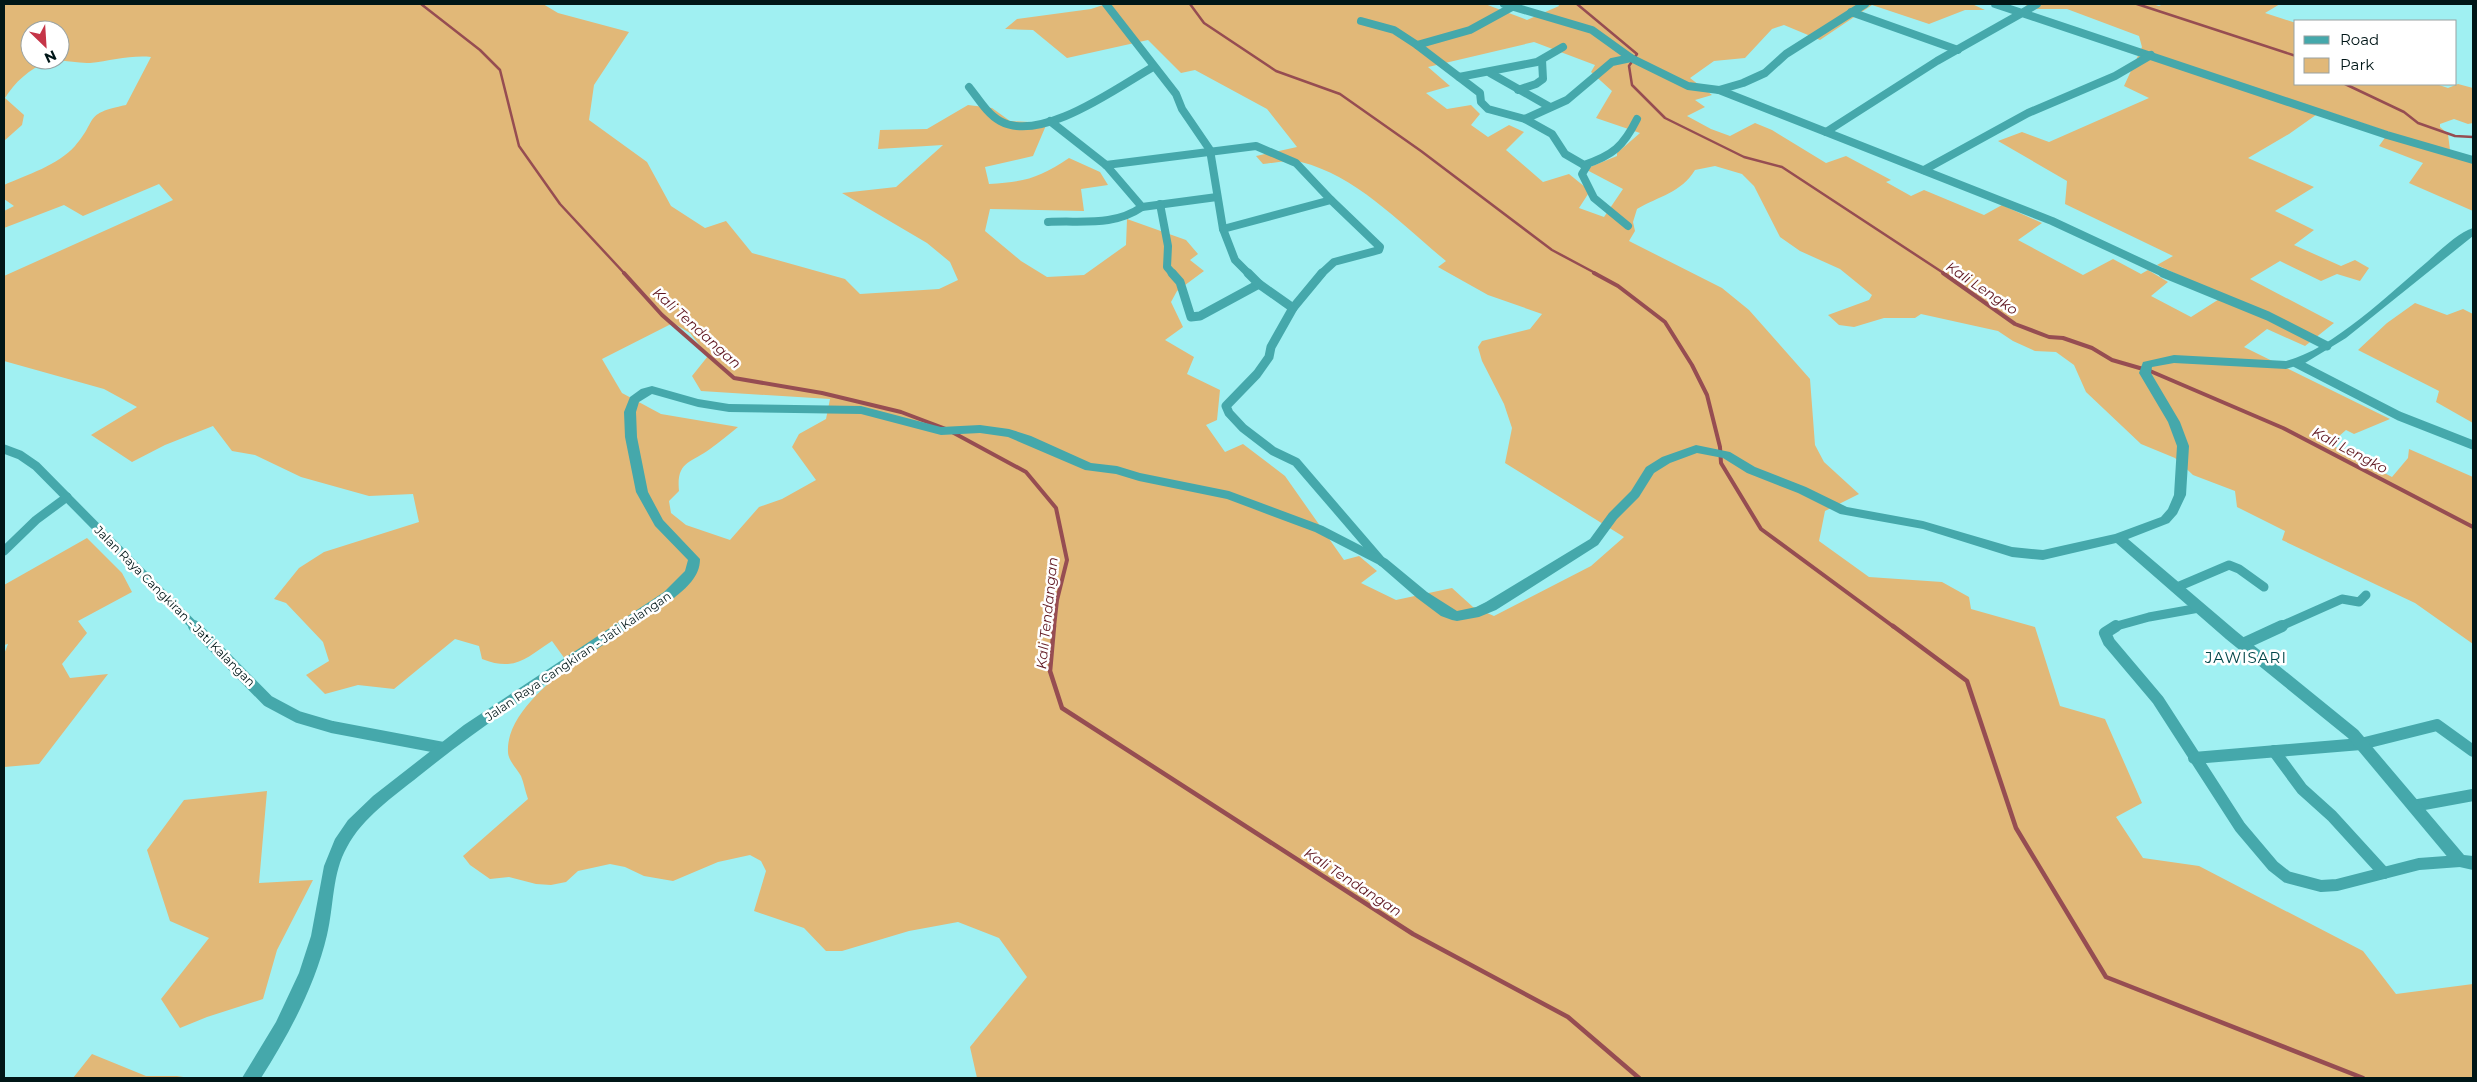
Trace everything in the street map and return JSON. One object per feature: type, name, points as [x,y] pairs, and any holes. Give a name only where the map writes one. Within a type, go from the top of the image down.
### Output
[{"type":"street","points":[[1106,4],[1176,94],[1182,109],[1210,150],[1223,229],[1236,260],[1259,284],[1293,308]]},
{"type":"street","points":[[1504,4],[1592,30],[1633,59],[1688,86],[1719,90],[2052,221],[2178,280],[2268,316],[2326,346]]},
{"type":"street","points":[[1719,90],[1765,73],[1786,54],[1865,4]]},
{"type":"street","points":[[1995,4],[2387,135],[2473,160]]},
{"type":"street","points":[[1826,132],[1958,50],[2037,4]]},
{"type":"street","points":[[1417,45],[1470,30],[1512,7]]},
{"type":"street","points":[[1852,12],[1958,50]]},
{"type":"street","points":[[1361,21],[1394,30],[1417,45],[1480,93],[1481,102],[1488,109],[1525,119],[1552,134],[1565,154],[1587,166],[1582,174],[1584,183],[1591,195],[1606,210],[1628,226]]},
{"type":"street","points":[[1459,76],[1490,72],[1542,60],[1563,47]]},
{"type":"street","points":[[1924,170],[2028,113],[2114,76],[2151,55]]},
{"type":"street","points":[[1525,119],[1575,94],[1612,62],[1623,58],[1633,59]]},
{"type":"street","points":[[1518,90],[1536,84],[1543,79],[1542,60]]},
{"type":"street","points":[[969,87],[1000,121],[1022,125],[1050,120],[1096,101],[1154,67]]},
{"type":"street","points":[[1490,72],[1550,107]]},
{"type":"street","points":[[1584,165],[1612,153],[1623,145],[1630,136],[1637,119]]},
{"type":"street","points":[[1050,120],[1106,165],[1142,207]]},
{"type":"street","points":[[1106,165],[1210,150],[1262,147],[1298,165],[1380,248],[1334,262],[1319,276],[1293,308],[1271,347],[1269,357],[1257,374],[1226,406],[1229,413],[1243,428],[1273,450],[1296,462],[1383,562]]},
{"type":"street","points":[[1048,222],[1114,221],[1129,216],[1142,207],[1217,197]]},
{"type":"street","points":[[1223,229],[1331,200]]},
{"type":"street","points":[[1160,204],[1168,246],[1167,267],[1180,282],[1191,317],[1200,316],[1259,284]]},
{"type":"street","name":"Jalan Raya Cangkiran - Jati Kalangan","points":[[4,449],[30,461],[268,701],[297,718],[443,748],[669,595],[692,574],[694,559],[659,523],[642,492],[631,437],[630,412],[638,396],[652,390],[698,403],[729,408],[861,410],[947,430],[980,429],[1009,433],[1027,438],[1089,467],[1117,470],[1139,477],[1229,495],[1319,529],[1383,562],[1422,595],[1446,612],[1457,616],[1479,612],[1506,598],[1594,542],[1613,516],[1635,494],[1650,470],[1682,453],[1696,449],[1726,455],[1751,470],[1802,490],[1844,511],[1924,525],[2012,552],[2043,555],[2118,538],[2165,520],[2173,511],[2180,495],[2183,446],[2174,422],[2146,369],[2174,359],[2286,365],[2296,363],[2326,346],[2388,301],[2444,252],[2473,231]]},
{"type":"street","points":[[2296,363],[2400,416],[2473,445]]},
{"type":"street","points":[[4,551],[36,520],[67,497]]},
{"type":"street","points":[[2118,538],[2175,588],[2331,715],[2361,744],[2413,806],[2467,862]]},
{"type":"street","points":[[2175,588],[2229,565],[2238,568],[2264,587]]},
{"type":"street","points":[[2243,644],[2342,599],[2359,602],[2366,595]]},
{"type":"street","points":[[2200,608],[2123,623],[2110,627],[2105,633],[2109,642],[2158,700],[2194,758],[2257,848],[2288,876],[2300,882],[2321,886],[2437,861],[2467,862]]},
{"type":"street","points":[[2194,758],[2361,744],[2437,725],[2473,751]]},
{"type":"street","points":[[251,1078],[290,1010],[306,973],[319,938],[331,866],[339,846],[352,825],[371,806],[443,748]]},
{"type":"street","points":[[2274,751],[2302,789],[2332,816],[2384,873]]},
{"type":"street","points":[[2413,806],[2473,795]]},
{"type":"green space","points":[[4,4],[543,4],[558,13],[629,32],[594,85],[589,120],[647,162],[671,206],[705,228],[726,221],[752,253],[845,279],[860,294],[939,289],[958,280],[950,262],[927,243],[842,193],[896,187],[943,145],[878,149],[880,130],[927,129],[968,105],[992,108],[1010,121],[1047,123],[1033,156],[985,167],[989,184],[1031,178],[1069,158],[1100,172],[1108,185],[1081,189],[1084,211],[990,209],[985,231],[1021,261],[1047,277],[1084,275],[1126,245],[1127,219],[1186,240],[1198,254],[1190,260],[1204,271],[1177,291],[1171,302],[1183,327],[1165,340],[1194,357],[1187,374],[1220,390],[1217,420],[1206,425],[1225,452],[1243,444],[1285,476],[1344,560],[1359,556],[1377,571],[1361,583],[1396,600],[1452,588],[1473,607],[1494,616],[1591,566],[1624,537],[1505,463],[1512,428],[1504,404],[1482,361],[1478,347],[1482,341],[1530,329],[1542,314],[1488,295],[1438,267],[1446,261],[1378,203],[1341,178],[1322,169],[1297,161],[1263,164],[1256,156],[1297,147],[1267,109],[1195,70],[1181,73],[1148,40],[1067,58],[1033,30],[1005,29],[1017,19],[1091,9],[1106,4],[1485,4],[1527,20],[1559,6],[1558,4],[1972,4],[1985,10],[1965,10],[1929,24],[1872,5],[1820,40],[1784,25],[1772,29],[1745,58],[1714,61],[1690,78],[1712,95],[1695,100],[1705,107],[1687,116],[1711,129],[1730,136],[1755,123],[1772,130],[1826,163],[1846,156],[1891,180],[1886,182],[1911,196],[1924,190],[1984,215],[2002,205],[2042,223],[2018,240],[2083,275],[2113,259],[2141,274],[2148,270],[2168,282],[2151,296],[2191,317],[2224,296],[2157,265],[2173,256],[2065,204],[2067,181],[1998,141],[2022,132],[2049,142],[2149,98],[2124,86],[2142,47],[2139,36],[2067,9],[2031,9],[2024,4],[2152,4],[2159,6],[2163,4],[2280,4],[2265,13],[2294,22],[2294,85],[2439,85],[2448,88],[2458,84],[2473,88],[2473,123],[2468,124],[2454,119],[2440,124],[2440,127],[2448,134],[2450,150],[2473,163],[2473,211],[2409,183],[2423,163],[2379,146],[2389,132],[2323,110],[2289,134],[2248,158],[2314,187],[2275,211],[2314,230],[2294,245],[2341,266],[2355,260],[2369,268],[2360,281],[2337,274],[2321,281],[2280,261],[2250,279],[2334,323],[2305,346],[2267,329],[2244,347],[2390,419],[2354,434],[2346,430],[2330,444],[2392,477],[2408,458],[2409,449],[2473,477],[2473,644],[2415,603],[2282,540],[2285,531],[2237,507],[2235,491],[2193,475],[2175,458],[2141,444],[2086,392],[2074,365],[2056,352],[2035,351],[2013,341],[1998,331],[1921,314],[1915,318],[1884,318],[1854,327],[1839,325],[1828,315],[1869,300],[1872,295],[1840,269],[1800,251],[1780,237],[1754,186],[1742,174],[1715,166],[1695,170],[1676,189],[1637,209],[1633,222],[1635,231],[1629,241],[1722,288],[1749,310],[1810,379],[1815,445],[1824,462],[1859,494],[1825,511],[1819,541],[1869,577],[1942,582],[1969,597],[1971,609],[2035,627],[2060,706],[2105,719],[2142,803],[2116,817],[2143,858],[2199,866],[2363,951],[2396,994],[2473,984],[2473,1078],[977,1078],[970,1047],[1027,977],[999,938],[958,922],[909,931],[842,951],[826,951],[804,928],[754,911],[766,871],[761,861],[750,855],[718,862],[673,881],[644,876],[625,867],[610,864],[578,871],[566,882],[551,885],[536,884],[509,877],[490,879],[470,865],[463,856],[528,799],[521,776],[508,755],[509,739],[513,727],[529,703],[570,666],[552,641],[527,658],[512,664],[503,664],[482,659],[479,646],[455,639],[394,689],[358,685],[325,694],[306,675],[329,661],[323,642],[286,603],[274,599],[299,568],[324,552],[419,522],[413,494],[369,496],[301,477],[255,455],[232,451],[213,426],[165,445],[132,462],[91,435],[137,407],[104,389],[4,361],[4,276],[173,200],[159,184],[83,216],[64,205],[4,228],[4,211],[14,206],[4,199],[4,185],[60,159],[75,146],[97,115],[103,111],[126,105],[151,57],[128,57],[90,63],[70,62],[70,20],[20,20],[20,70],[32,70],[13,87],[5,98],[24,115],[22,125],[4,141]],"holes":[[[1534,42],[1595,65],[1591,72],[1612,91],[1596,118],[1640,133],[1617,153],[1617,156],[1585,169],[1623,189],[1604,217],[1579,208],[1590,191],[1569,174],[1543,182],[1506,150],[1524,132],[1509,125],[1488,137],[1471,125],[1480,114],[1471,105],[1447,109],[1426,93],[1450,86],[1428,67]],[[673,323],[690,333],[708,356],[692,376],[701,391],[830,399],[826,419],[799,434],[792,447],[816,480],[782,499],[759,507],[730,540],[686,525],[671,513],[669,501],[679,491],[682,468],[738,427],[661,414],[622,393],[602,359]]]},
{"type":"green space","points":[[2415,303],[2447,315],[2463,309],[2473,314],[2473,423],[2436,402],[2439,391],[2358,350],[2387,323]]},
{"type":"green space","points":[[87,538],[122,573],[132,592],[78,621],[87,633],[62,664],[70,678],[108,674],[39,764],[4,767],[4,654],[8,644],[4,645],[4,585]]},
{"type":"green space","points":[[267,791],[259,883],[313,880],[277,950],[263,999],[180,1028],[161,999],[209,938],[170,921],[147,850],[184,800]]},
{"type":"green space","points":[[92,1054],[146,1076],[190,1078],[73,1078]]},
{"type":"waterway","name":"Kali Tendangan","points":[[421,4],[480,50],[500,70],[519,146],[560,204],[625,274]]},
{"type":"waterway","points":[[1190,4],[1204,23],[1276,71],[1340,94],[1421,151],[1552,250],[1597,274]]},
{"type":"waterway","name":"Kali Lengko","points":[[1577,4],[1637,54],[1629,66],[1632,85],[1665,118],[1744,157],[1782,167],[1945,274]]},
{"type":"waterway","points":[[2137,4],[2294,55]]},
{"type":"waterway","points":[[2347,85],[2404,112],[2418,123],[2455,136],[2473,137]]},
{"type":"waterway","name":"Kali Tendangan","points":[[624,273],[662,315],[734,378],[822,393],[901,412],[946,429]]},
{"type":"waterway","points":[[1594,273],[1618,286],[1665,322],[1692,365],[1707,395],[1720,447],[1721,463],[1761,529],[1894,627]]},
{"type":"waterway","name":"Kali Lengko","points":[[1943,273],[2015,324],[2049,337],[2063,338],[2092,348],[2112,360],[2150,371],[2283,428],[2473,527]]},
{"type":"waterway","name":"Kali Tendangan","points":[[952,432],[1026,472],[1056,508],[1067,560],[1057,600],[1054,627]]},
{"type":"waterway","name":"Kali Tendangan","points":[[1054,626],[1050,671],[1062,708],[1413,934],[1568,1017],[1639,1078]]},
{"type":"waterway","points":[[1893,626],[1967,681],[2016,828],[2106,977],[2363,1078]]},
{"type":"district","name":"JAWISARI","points":[[2246,657]]}]
